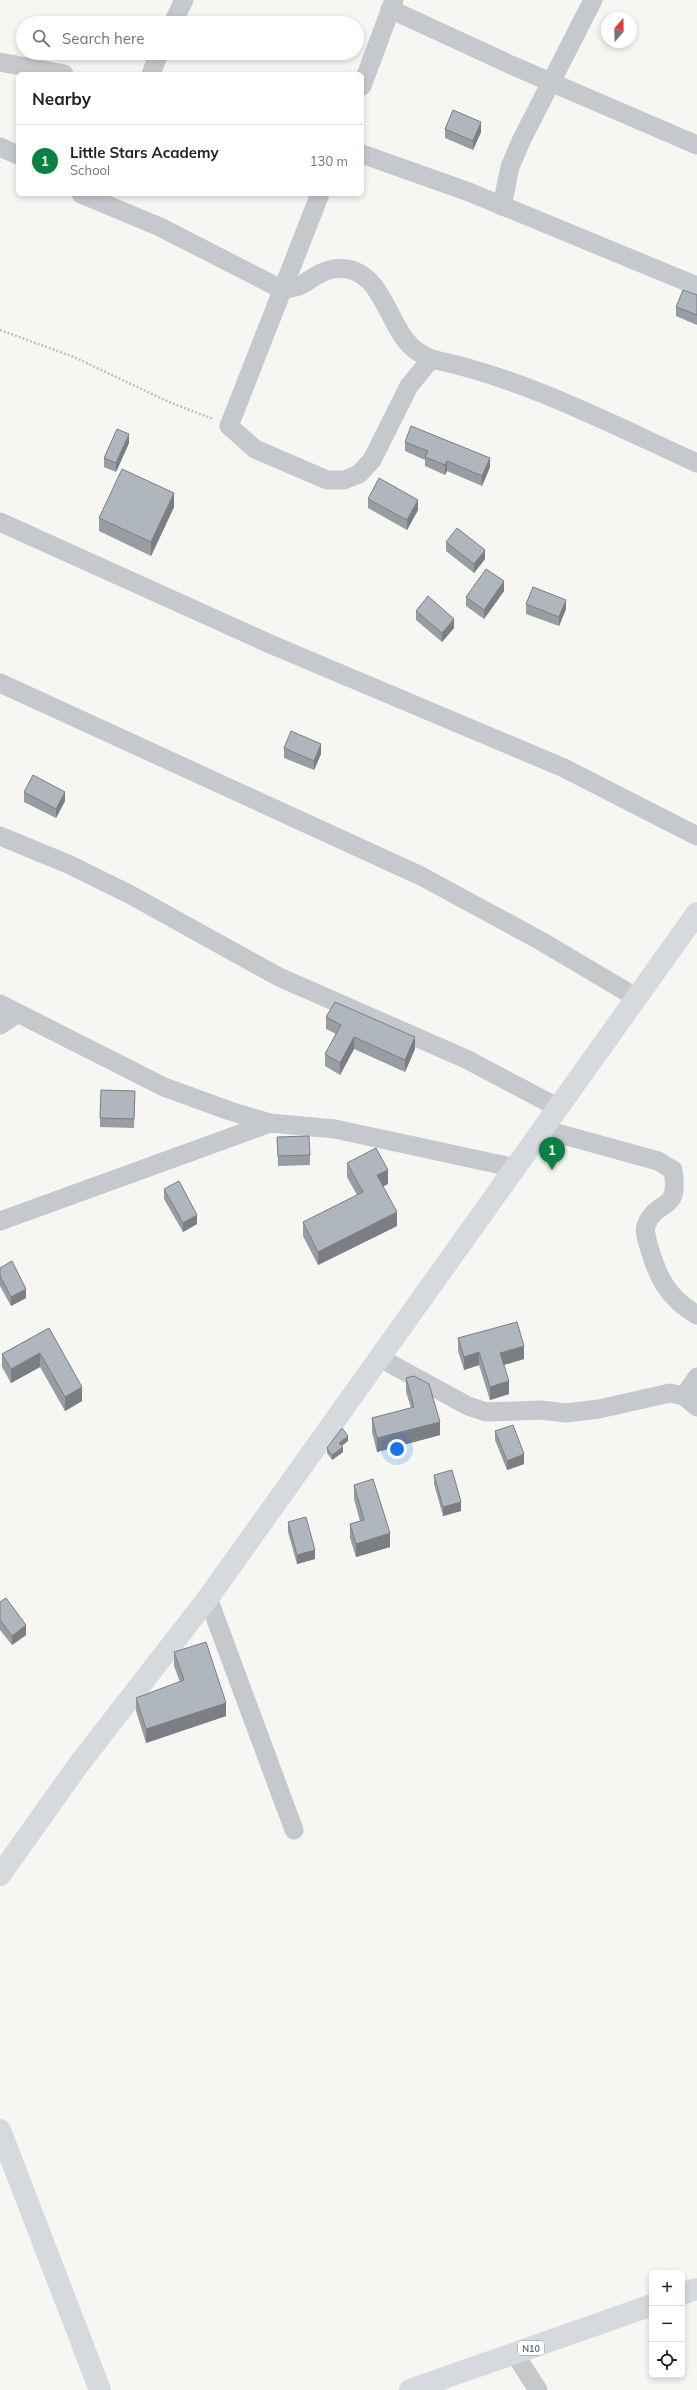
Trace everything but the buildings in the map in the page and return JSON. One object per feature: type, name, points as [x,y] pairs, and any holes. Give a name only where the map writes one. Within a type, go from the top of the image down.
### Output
[{"type":"main road","points":[[0,1875],[79,1764],[208,1598],[516,1168],[557,1107],[697,913]]},
{"type":"main road","points":[[0,2130],[100,2390]]},
{"type":"main road","points":[[685,2293],[697,2289]]},
{"type":"main road","name":"N10","points":[[410,2390],[649,2306]]},
{"type":"street","points":[[176,16],[184,0]]},
{"type":"street","points":[[502,206],[513,160],[550,82],[593,0]]},
{"type":"street","points":[[364,81],[392,4],[550,82],[696,142]]},
{"type":"street","points":[[152,72],[156,60]]},
{"type":"street","points":[[0,62],[53,72]]},
{"type":"street","points":[[0,147],[16,154]]},
{"type":"street","points":[[364,155],[502,206],[697,286]]},
{"type":"street","points":[[86,196],[160,227],[283,290],[302,285],[319,274],[334,269],[350,270],[364,276],[376,289],[402,336],[413,349],[431,359],[463,366],[548,396],[697,463]]},
{"type":"street","points":[[319,196],[229,426],[255,449],[327,480],[344,480],[359,474],[372,460],[409,386],[431,359]]},
{"type":"street","points":[[0,522],[270,644],[564,768],[697,836]]},
{"type":"street","points":[[0,683],[421,876],[541,941],[637,998]]},
{"type":"street","points":[[0,836],[68,864],[129,894],[279,977],[466,1059],[557,1107]]},
{"type":"street","points":[[0,1004],[164,1087],[230,1111],[270,1123],[335,1129],[516,1168]]},
{"type":"street","points":[[0,1025],[18,1013]]},
{"type":"street","points":[[0,1221],[270,1123]]},
{"type":"street","points":[[542,1129],[658,1161],[673,1170],[676,1186],[672,1200],[650,1217],[646,1225],[645,1234],[657,1273],[668,1291],[697,1315]]},
{"type":"street","points":[[380,1358],[468,1406],[486,1412],[541,1410],[566,1413],[599,1409],[670,1393],[691,1402],[697,1377]]},
{"type":"street","points":[[208,1598],[294,1830]]},
{"type":"street","points":[[515,2354],[538,2390]]},
{"type":"path","points":[[0,330],[74,356],[169,402],[229,426]]},
{"type":"place","name":"Little Stars Academy","points":[[552,1170]]}]
